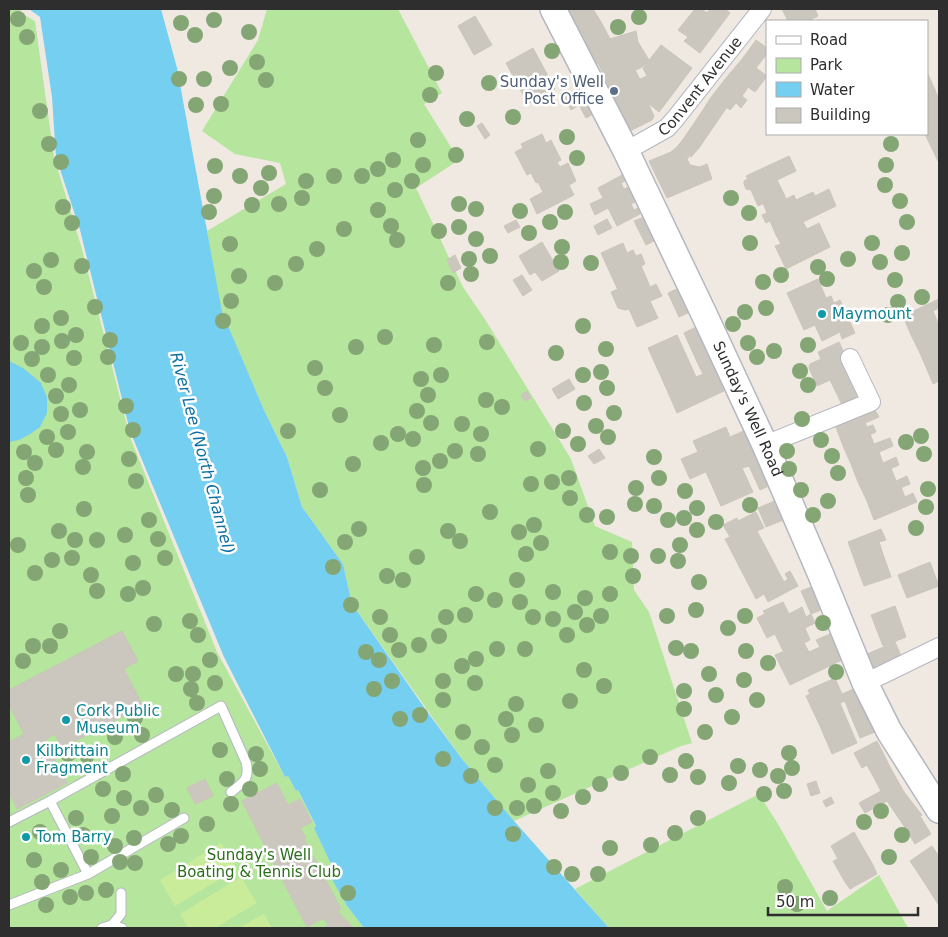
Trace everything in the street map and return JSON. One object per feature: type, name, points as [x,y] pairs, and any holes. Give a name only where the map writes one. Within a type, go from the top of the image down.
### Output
[{"type":"main road","name":"Sunday's Well Road","points":[[553,9],[681,263],[765,445],[888,731],[939,810]]},
{"type":"street","name":"Convent Avenue","points":[[626,151],[667,128],[762,9]]},
{"type":"street","points":[[765,445],[871,402],[850,358]]},
{"type":"street","points":[[866,683],[939,647]]},
{"type":"lane","points":[[9,822],[221,706],[246,762],[247,769],[247,776],[244,781],[231,792]]},
{"type":"lane","points":[[50,801],[88,874]]},
{"type":"lane","points":[[9,905],[88,874],[184,818]]},
{"type":"lane","points":[[112,925],[121,914],[121,893]]},
{"type":"lane","points":[[102,928],[112,925],[122,928]]},
{"type":"green space","name":"Sunday's Well Boating & Tennis Club","points":[[9,9],[20,9],[21,13],[35,21],[54,157],[82,249],[130,437],[217,652],[285,777],[288,776],[296,791],[298,790],[334,869],[329,872],[347,906],[364,928],[9,928]]},
{"type":"green space","points":[[267,9],[398,9],[442,93],[424,104],[459,160],[416,188],[463,287],[571,459],[595,526],[632,542],[634,590],[649,612],[692,743],[681,746],[514,821],[462,759],[352,604],[343,564],[302,507],[287,457],[221,312],[207,231],[286,184],[280,163],[235,154],[202,131],[258,40]]},
{"type":"green space","points":[[759,794],[827,911],[879,875],[908,928],[609,928],[575,889]]},
{"type":"green space","points":[[221,843],[237,869],[175,906],[160,880]]},
{"type":"green space","points":[[241,877],[257,903],[215,928],[188,928],[180,914]]},
{"type":"green space","points":[[263,914],[272,928],[239,928]]},
{"type":"water","name":"River Lee (North Channel)","points":[[29,9],[161,9],[177,68],[222,312],[264,410],[287,457],[302,507],[343,564],[352,604],[426,710],[462,759],[514,821],[609,928],[364,928],[347,906],[328,872],[333,868],[314,828],[316,826],[298,790],[296,791],[288,776],[285,777],[224,657],[130,431],[80,230],[56,157],[52,97],[40,17]]},
{"type":"water","points":[[9,361],[23,368],[41,383],[47,397],[47,413],[40,427],[19,440],[9,442]]},
{"type":"building","points":[[566,9],[588,9],[589,10],[571,19]]},
{"type":"building","points":[[593,9],[601,22],[579,34],[571,19]]},
{"type":"building","points":[[695,9],[702,9],[707,13],[710,9],[725,9],[730,13],[700,53],[684,41],[688,37],[678,30]]},
{"type":"building","points":[[782,9],[815,9],[818,16],[810,20],[788,20]]},
{"type":"building","points":[[475,16],[492,45],[474,55],[458,26]]},
{"type":"building","points":[[601,22],[610,39],[588,50],[579,34]]},
{"type":"building","points":[[636,31],[638,42],[595,65],[588,50],[610,39]]},
{"type":"building","points":[[756,40],[766,47],[766,55],[756,68],[743,58]]},
{"type":"building","points":[[638,42],[649,60],[642,67],[608,84],[598,63]]},
{"type":"building","points":[[661,45],[692,68],[672,95],[655,83],[645,89],[640,79],[647,76],[643,68]]},
{"type":"building","points":[[533,48],[555,89],[528,104],[506,63]]},
{"type":"building","points":[[743,58],[766,75],[755,92],[748,87],[745,92],[726,78]]},
{"type":"building","points":[[635,70],[645,89],[616,102],[608,84]]},
{"type":"building","points":[[928,74],[939,99],[938,161],[925,135],[928,135]]},
{"type":"building","points":[[726,78],[745,92],[742,96],[747,100],[741,108],[736,103],[730,110],[712,96]]},
{"type":"building","points":[[655,83],[672,95],[659,112],[648,103],[641,90]]},
{"type":"building","points":[[581,87],[595,113],[586,118],[579,105],[571,110],[564,96]]},
{"type":"building","points":[[641,90],[648,103],[621,112],[616,102]]},
{"type":"building","points":[[712,96],[727,107],[714,126],[699,116]]},
{"type":"building","points":[[648,103],[654,116],[652,120],[630,131],[621,112]]},
{"type":"building","points":[[699,116],[714,126],[699,148],[684,138]]},
{"type":"building","points":[[482,123],[490,135],[485,139],[477,126]]},
{"type":"building","points":[[542,134],[546,143],[551,140],[561,160],[557,162],[560,167],[568,163],[576,181],[569,185],[574,195],[537,214],[530,199],[543,192],[531,173],[527,175],[515,152],[523,148],[521,144]]},
{"type":"building","points":[[684,138],[699,148],[691,157],[677,147]]},
{"type":"building","points":[[677,147],[689,157],[687,159],[690,165],[700,167],[707,164],[712,179],[667,198],[649,161],[671,152]]},
{"type":"building","points":[[789,156],[796,171],[777,180],[784,194],[758,206],[751,190],[746,189],[744,184],[744,181],[748,179],[746,176]]},
{"type":"building","points":[[622,175],[625,181],[621,183],[624,189],[628,187],[635,202],[631,204],[634,210],[638,208],[640,214],[617,226],[608,208],[595,215],[590,204],[603,198],[598,188]]},
{"type":"building","points":[[829,189],[836,206],[776,235],[770,221],[766,223],[762,215],[767,213],[763,203],[784,194],[786,199],[794,195],[796,200],[813,192],[815,196]]},
{"type":"building","points":[[647,216],[658,239],[646,245],[634,221]]},
{"type":"building","points":[[607,219],[612,228],[598,235],[594,226]]},
{"type":"building","points":[[516,220],[520,227],[508,233],[504,226]]},
{"type":"building","points":[[803,222],[807,229],[819,223],[830,247],[786,269],[775,246],[781,244],[776,235]]},
{"type":"building","points":[[542,242],[559,271],[542,281],[535,272],[530,275],[519,256]]},
{"type":"building","points":[[623,243],[627,253],[633,250],[636,256],[641,254],[645,264],[641,266],[646,277],[618,290],[601,253]]},
{"type":"building","points":[[455,255],[461,268],[453,273],[447,260]]},
{"type":"building","points":[[522,275],[532,290],[523,296],[513,280]]},
{"type":"building","points":[[646,277],[650,287],[656,284],[662,296],[650,301],[658,318],[637,327],[629,309],[618,308],[611,292]]},
{"type":"building","name":"Maymount","points":[[818,279],[826,298],[831,296],[834,303],[840,300],[855,333],[842,339],[840,332],[822,341],[815,325],[804,330],[787,293]]},
{"type":"building","points":[[679,288],[690,312],[679,317],[668,293]]},
{"type":"building","points":[[939,299],[939,308],[933,311],[938,323],[911,335],[903,316]]},
{"type":"building","points":[[938,323],[939,342],[919,351],[911,335]]},
{"type":"building","points":[[698,326],[713,360],[699,366],[684,333]]},
{"type":"building","points":[[677,335],[692,368],[663,381],[648,348]]},
{"type":"building","points":[[839,342],[852,370],[817,386],[809,368],[810,364],[821,359],[818,352]]},
{"type":"building","points":[[939,342],[939,361],[926,367],[919,351]]},
{"type":"building","points":[[713,360],[726,390],[677,413],[663,381],[692,368],[696,377],[703,374],[699,366]]},
{"type":"building","points":[[939,361],[939,381],[933,384],[926,367]]},
{"type":"building","points":[[852,370],[865,399],[844,409],[830,380]]},
{"type":"building","points":[[569,379],[575,389],[558,399],[552,389]]},
{"type":"building","points":[[527,391],[531,398],[525,401],[521,395]]},
{"type":"building","points":[[875,410],[879,417],[865,423],[867,427],[873,425],[876,432],[843,446],[836,427]]},
{"type":"building","points":[[726,427],[730,437],[746,430],[755,450],[690,479],[681,459],[698,452],[693,441]]},
{"type":"building","points":[[870,434],[874,444],[890,438],[893,446],[851,464],[843,446]]},
{"type":"building","points":[[599,449],[605,458],[594,464],[588,456]]},
{"type":"building","points":[[755,450],[771,485],[760,490],[744,455]]},
{"type":"building","points":[[879,452],[883,463],[896,457],[899,465],[858,482],[851,464]]},
{"type":"building","points":[[744,455],[749,466],[742,468],[753,492],[721,506],[706,472]]},
{"type":"building","points":[[891,468],[896,481],[907,476],[910,484],[867,501],[858,482]]},
{"type":"building","points":[[901,487],[905,497],[913,493],[917,502],[874,520],[867,501]]},
{"type":"building","points":[[777,500],[786,519],[766,527],[758,508]]},
{"type":"building","points":[[756,512],[764,528],[757,531],[784,582],[788,579],[785,574],[790,571],[798,586],[768,602],[764,594],[756,599],[725,539],[730,537],[723,525],[737,518],[738,521]]},
{"type":"building","points":[[881,529],[886,540],[879,542],[884,557],[857,567],[848,542]]},
{"type":"building","points":[[884,557],[891,577],[864,586],[857,567]]},
{"type":"building","points":[[930,562],[939,586],[907,598],[898,575]]},
{"type":"building","points":[[816,585],[826,608],[811,614],[801,591]]},
{"type":"building","points":[[783,602],[789,614],[802,607],[806,617],[811,614],[815,623],[805,628],[810,640],[784,653],[775,634],[767,638],[757,618],[765,614],[763,611]]},
{"type":"building","points":[[895,606],[906,637],[883,646],[871,615]]},
{"type":"building","name":"Cork Public Museum","points":[[122,631],[138,661],[124,669],[143,706],[62,748],[55,734],[45,740],[67,783],[17,809],[9,792],[9,742],[24,734],[9,705],[9,690]]},
{"type":"building","points":[[830,634],[842,660],[790,685],[775,655],[784,653],[804,643],[809,652],[820,647],[816,640]]},
{"type":"building","points":[[895,642],[902,658],[868,673],[865,655]]},
{"type":"building","points":[[835,678],[845,701],[840,703],[845,715],[820,726],[806,696],[810,694],[808,690]]},
{"type":"building","points":[[858,687],[866,708],[850,714],[842,694]]},
{"type":"building","points":[[866,708],[875,732],[860,738],[850,714]]},
{"type":"building","points":[[845,715],[857,743],[832,754],[820,726]]},
{"type":"building","points":[[877,741],[890,767],[873,776],[867,765],[862,768],[854,753]]},
{"type":"building","points":[[890,767],[904,792],[865,813],[859,803],[881,791],[873,776]]},
{"type":"building","points":[[205,779],[213,796],[195,804],[187,788]]},
{"type":"building","points":[[816,781],[820,793],[811,796],[807,784]]},
{"type":"building","points":[[277,783],[288,805],[300,799],[312,822],[300,828],[341,909],[307,927],[242,801]]},
{"type":"building","points":[[904,792],[922,815],[904,826],[887,801]]},
{"type":"building","points":[[831,797],[834,803],[826,807],[823,801]]},
{"type":"building","points":[[920,816],[931,834],[915,844],[904,826]]},
{"type":"building","points":[[854,832],[873,865],[845,882],[833,861],[838,859],[831,846]]},
{"type":"building","points":[[932,846],[939,854],[939,872],[924,882],[910,861]]},
{"type":"building","points":[[873,865],[877,874],[850,889],[845,882]]},
{"type":"building","points":[[939,872],[939,904],[938,904],[924,882]]},
{"type":"building","points":[[337,911],[354,928],[324,928],[328,924],[323,918]]},
{"type":"place","name":"Sunday's Well Post Office","points":[[614,91]]},
{"type":"place","name":"Maymount","points":[[822,314]]},
{"type":"place","name":"Cork Public Museum","points":[[66,720]]},
{"type":"place","name":"Kilbrittain Fragment","points":[[26,760]]},
{"type":"place","name":"Tom Barry","points":[[26,837]]}]
